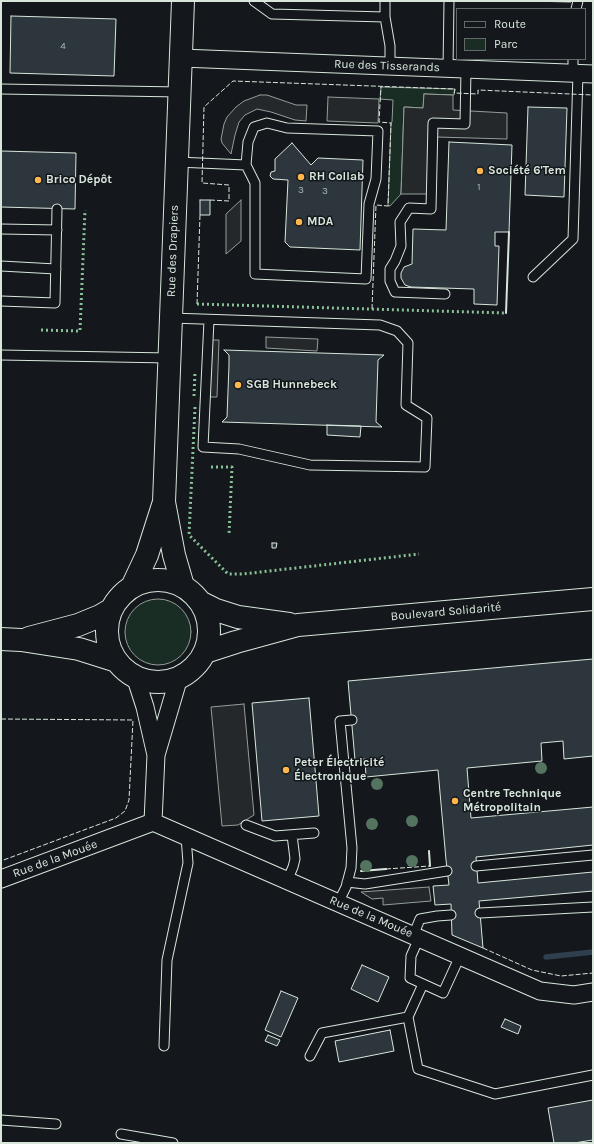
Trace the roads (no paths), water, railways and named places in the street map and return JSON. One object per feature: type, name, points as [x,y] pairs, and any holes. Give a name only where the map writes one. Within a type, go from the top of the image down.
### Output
[{"type":"main road","name":"Rue des Drapiers","points":[[183,1],[164,502],[174,555],[183,586]]},
{"type":"main road","name":"Rue des Drapiers","points":[[132,587],[147,555],[164,502]]},
{"type":"main road","points":[[149,581],[166,581],[183,586],[193,593],[200,602],[208,618],[209,636],[204,652],[198,662],[190,671],[179,677],[164,682],[149,681],[135,676],[125,670],[117,661],[110,648],[107,635],[108,622],[112,609],[121,597],[132,587],[149,581]]},
{"type":"main road","name":"Boulevard Solidarité","points":[[204,652],[298,625],[593,599]]},
{"type":"main road","name":"Boulevard Solidarité","points":[[200,602],[216,610],[238,617],[298,625]]},
{"type":"main road","points":[[11,640],[78,625],[100,616],[112,609]]},
{"type":"main road","points":[[11,640],[79,649],[117,661]]},
{"type":"street","name":"Rue des Tisserands","points":[[181,58],[466,69],[579,70]]},
{"type":"street","points":[[135,676],[145,707],[156,755]]},
{"type":"street","points":[[153,822],[156,755],[179,677]]},
{"type":"street","name":"Rue de la Mouée","points":[[1,879],[153,822],[540,991],[574,995],[593,992]]},
{"type":"lane","points":[[254,1],[272,14],[385,17]]},
{"type":"lane","points":[[385,1],[385,17],[390,46],[390,66]]},
{"type":"lane","points":[[448,68],[453,17],[449,1]]},
{"type":"lane","points":[[445,294],[395,292],[390,281],[390,269],[401,246],[400,222],[409,208],[431,209],[433,123],[465,124],[466,69]]},
{"type":"lane","points":[[533,277],[573,240],[579,70]]},
{"type":"lane","points":[[1,89],[180,92]]},
{"type":"lane","points":[[267,123],[287,128],[378,131],[376,179],[369,204],[366,279],[255,274],[255,183],[246,165],[248,142],[254,128],[267,123]]},
{"type":"lane","points":[[177,162],[246,165]]},
{"type":"lane","points":[[1,301],[55,303],[57,208]]},
{"type":"lane","points":[[1,228],[57,230]]},
{"type":"lane","points":[[1,266],[56,268]]},
{"type":"lane","points":[[170,318],[380,325],[397,331],[408,342],[406,405],[427,418],[425,467],[310,465],[239,449],[203,448],[209,320]]},
{"type":"lane","points":[[1,355],[169,358]]},
{"type":"lane","points":[[338,903],[346,887],[351,868],[352,848],[340,721],[352,720]]},
{"type":"lane","points":[[246,825],[275,836],[314,832]]},
{"type":"lane","points":[[287,881],[295,859],[292,834]]},
{"type":"lane","points":[[164,1046],[167,960],[188,864],[186,837]]},
{"type":"lane","points":[[476,866],[593,855]]},
{"type":"lane","points":[[347,882],[365,884],[447,871]]},
{"type":"lane","points":[[480,913],[593,907]]},
{"type":"lane","points":[[451,915],[420,919],[411,956],[410,978],[443,993],[460,956]]},
{"type":"lane","points":[[423,984],[408,1017],[418,1069],[495,1094],[593,1075]]},
{"type":"lane","points":[[310,1056],[322,1033],[408,1017]]},
{"type":"lane","points":[[1,1120],[56,1124]]},
{"type":"lane","points":[[120,1134],[173,1143]]},
{"type":"waterway","points":[[546,957],[593,952]]},
{"type":"place","name":"Société 6'Tem","points":[[480,171]]},
{"type":"place","name":"RH Collab","points":[[301,177]]},
{"type":"place","name":"Brico Dépôt","points":[[38,180]]},
{"type":"place","name":"MDA","points":[[299,222]]},
{"type":"place","name":"SGB Hunnebeck","points":[[238,385]]},
{"type":"place","name":"Peter Électricité Électronique","points":[[286,770]]},
{"type":"place","name":"Centre Technique Métropolitain","points":[[455,801]]}]
